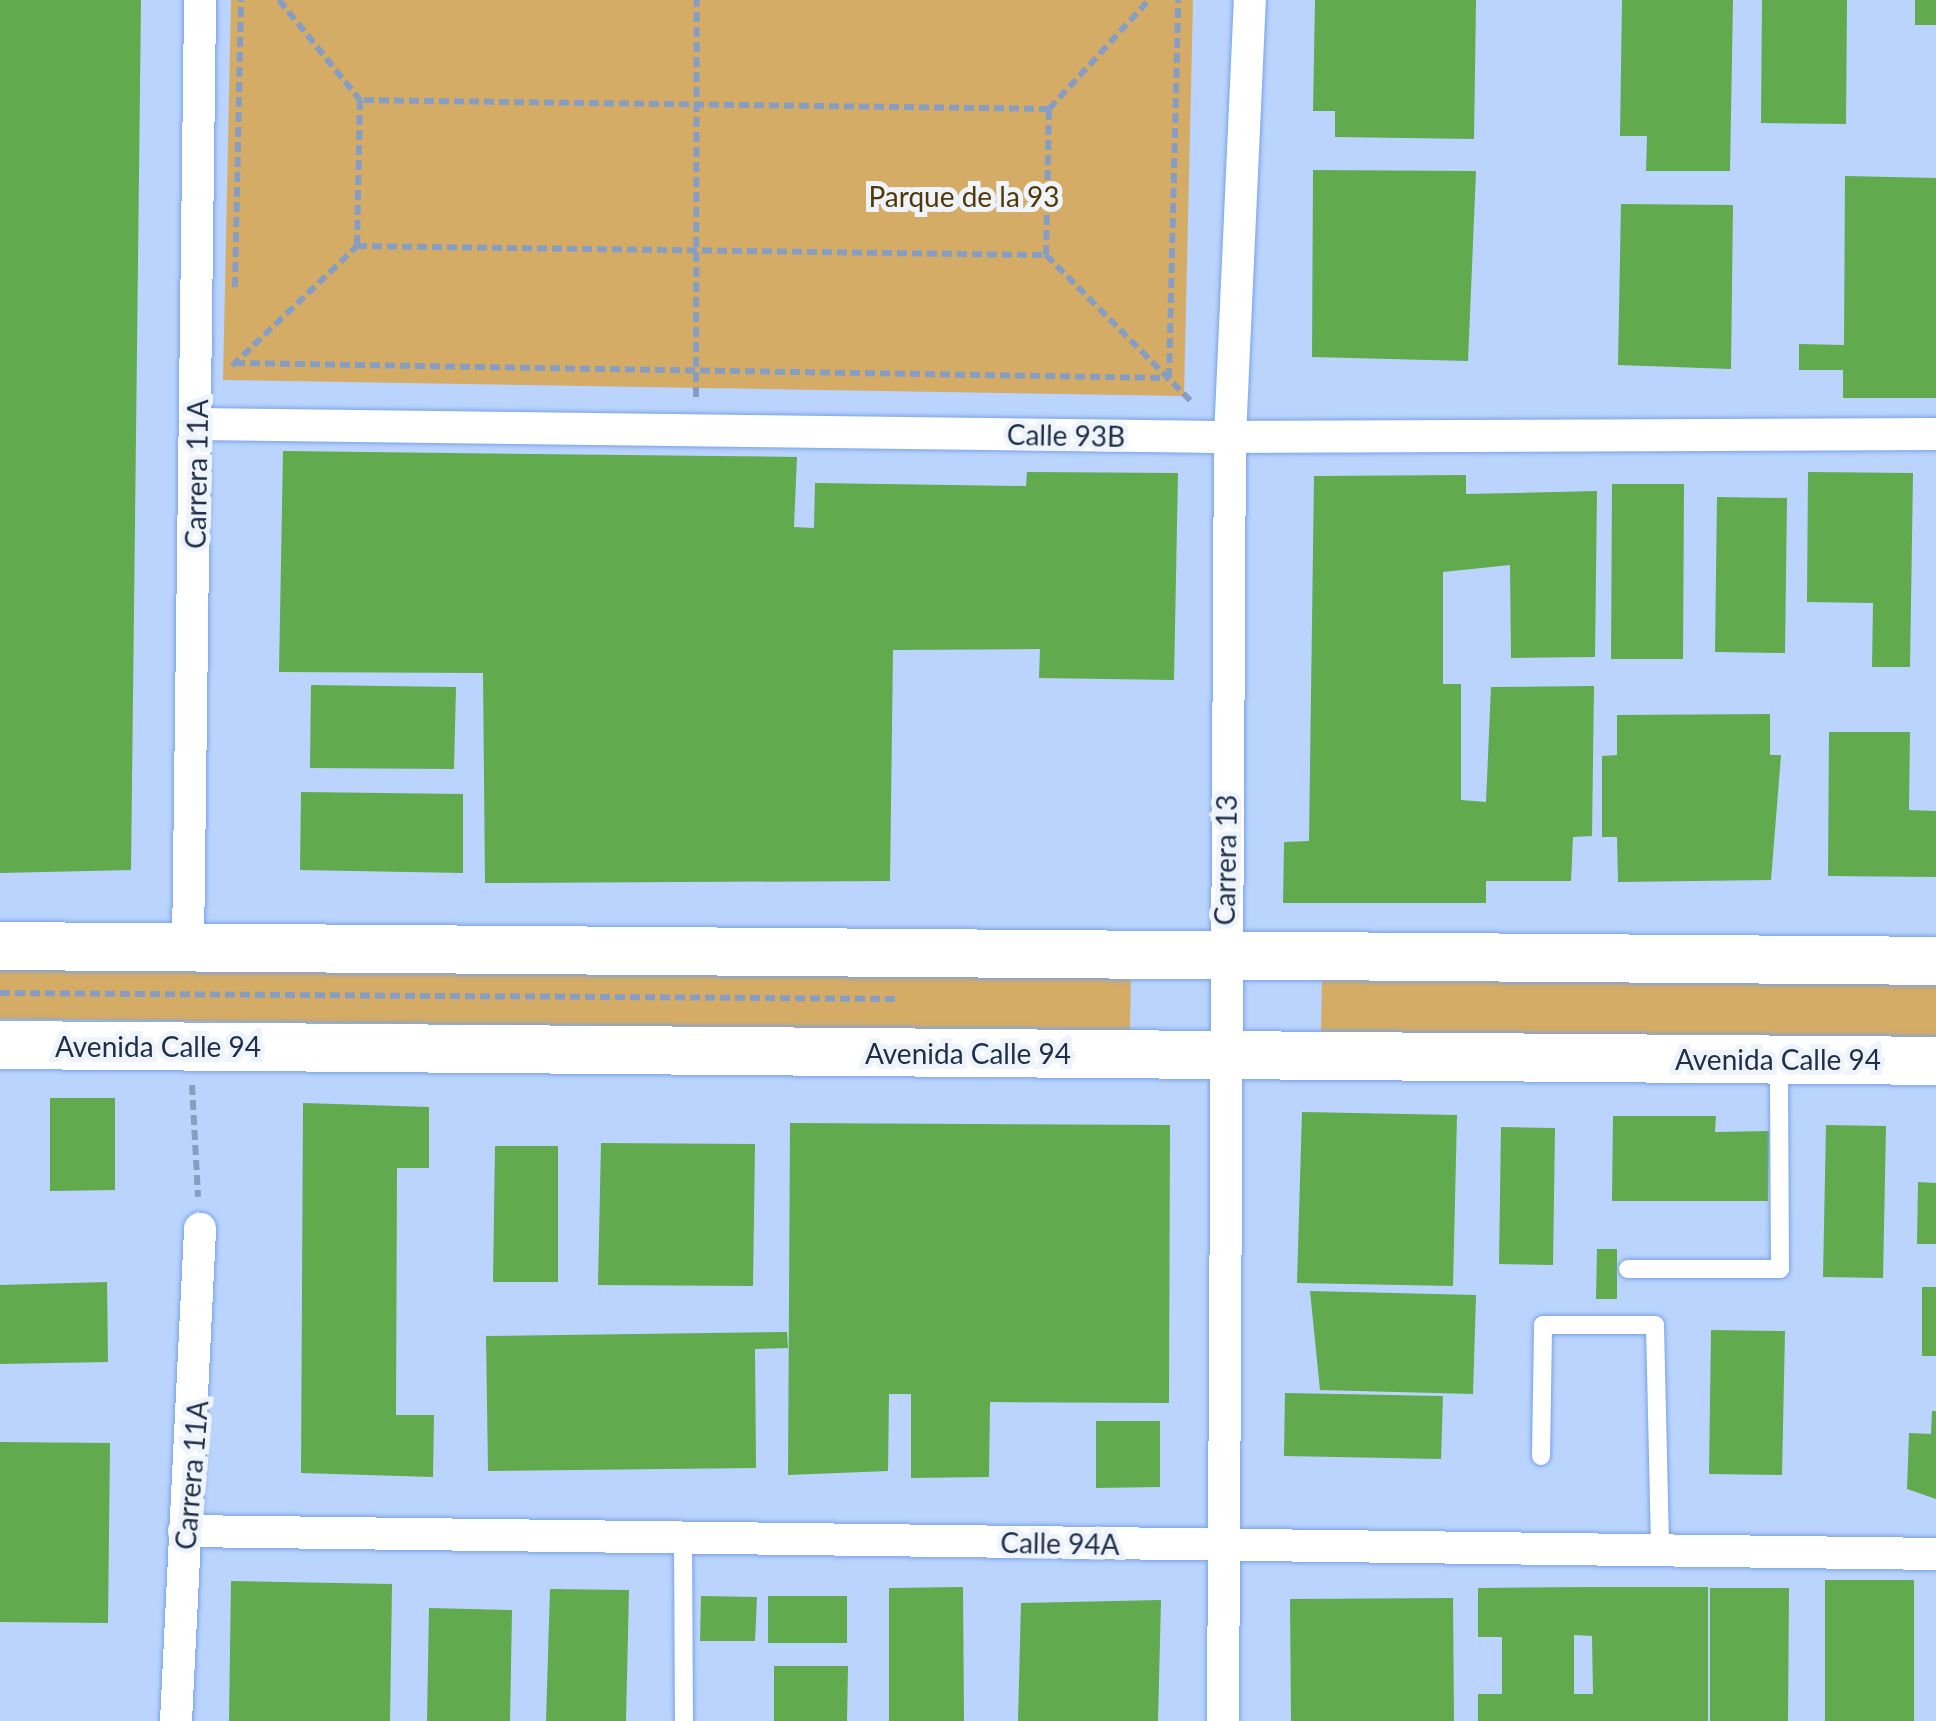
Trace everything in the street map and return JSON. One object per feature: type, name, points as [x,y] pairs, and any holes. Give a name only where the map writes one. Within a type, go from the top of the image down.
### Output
[{"type":"main road","points":[[0,946],[1936,961]]},
{"type":"main road","name":"Avenida Calle 94","points":[[0,1045],[1936,1061]]},
{"type":"street","name":"Carrera 11A","points":[[188,948],[200,0]]},
{"type":"street","name":"Carrera 13","points":[[1223,1721],[1223,1055],[1230,437],[1250,0]]},
{"type":"street","name":"Calle 93B","points":[[196,424],[1230,437],[1936,434]]},
{"type":"street","name":"Carrera 11A","points":[[176,1721],[184,1531],[199,1385],[200,1229]]},
{"type":"street","name":"Calle 94A","points":[[184,1531],[1936,1554]]},
{"type":"lane","points":[[1628,1270],[1780,1269],[1779,1060]]},
{"type":"lane","points":[[1542,1456],[1542,1325],[1656,1326],[1660,1550]]},
{"type":"lane","points":[[683,1538],[684,1721]]},
{"type":"path","points":[[235,306],[241,0]]},
{"type":"path","points":[[280,0],[360,100],[357,246]]},
{"type":"path","points":[[695,428],[697,0]]},
{"type":"path","points":[[1046,255],[1049,109],[1149,0]]},
{"type":"path","points":[[1168,378],[1178,0]]},
{"type":"path","points":[[360,100],[1049,109]]},
{"type":"path","points":[[234,363],[357,246],[1046,255],[1202,411]]},
{"type":"path","points":[[234,344],[234,363]]},
{"type":"path","points":[[234,363],[1168,378]]},
{"type":"green space","name":"Parque de la 93","points":[[231,0],[1193,0],[1184,396],[223,380]]},
{"type":"green space","points":[[0,960],[1131,972],[1130,1032],[0,1019]]},
{"type":"green space","points":[[1322,973],[1936,979],[1936,1039],[1321,1032]]},
{"type":"building","points":[[0,0],[141,0],[131,870],[0,873]]},
{"type":"building","points":[[1315,0],[1476,0],[1474,139],[1335,137],[1335,111],[1313,111]]},
{"type":"building","points":[[1622,0],[1733,0],[1730,171],[1646,171],[1647,136],[1620,136]]},
{"type":"building","points":[[1762,0],[1847,0],[1846,124],[1761,123]]},
{"type":"building","points":[[1915,0],[1936,0],[1936,25],[1915,25]]},
{"type":"building","points":[[1313,170],[1476,171],[1468,361],[1312,357]]},
{"type":"building","points":[[1845,176],[1936,178],[1936,398],[1843,398],[1843,370],[1799,370],[1799,344],[1844,345]]},
{"type":"building","points":[[1621,204],[1733,205],[1731,369],[1618,365]]},
{"type":"building","points":[[283,451],[797,457],[794,527],[814,528],[815,483],[1026,486],[1027,472],[1178,473],[1174,680],[1039,678],[1040,649],[893,650],[890,881],[485,883],[483,673],[279,672]]},
{"type":"building","points":[[1808,472],[1913,473],[1910,667],[1872,667],[1873,603],[1807,602]]},
{"type":"building","points":[[1466,475],[1466,494],[1597,491],[1595,657],[1511,658],[1510,565],[1443,572],[1443,684],[1461,684],[1461,800],[1486,802],[1491,687],[1594,686],[1592,836],[1573,837],[1571,881],[1486,881],[1486,903],[1283,903],[1284,842],[1309,841],[1314,476]]},
{"type":"building","points":[[1612,484],[1684,484],[1683,659],[1611,659]]},
{"type":"building","points":[[1717,497],[1787,498],[1785,653],[1715,652]]},
{"type":"building","points":[[311,685],[456,687],[454,769],[310,768]]},
{"type":"building","points":[[1770,714],[1770,755],[1781,755],[1771,880],[1618,882],[1617,837],[1602,837],[1602,756],[1617,755],[1617,715]]},
{"type":"building","points":[[1829,732],[1910,732],[1909,810],[1936,811],[1936,877],[1828,876]]},
{"type":"building","points":[[301,792],[463,794],[463,873],[300,870]]},
{"type":"building","points":[[50,1098],[115,1098],[115,1190],[50,1191]]},
{"type":"building","points":[[303,1103],[429,1107],[429,1168],[397,1168],[396,1415],[434,1415],[433,1477],[301,1473]]},
{"type":"building","points":[[1302,1112],[1457,1115],[1453,1286],[1297,1283]]},
{"type":"building","points":[[1613,1116],[1716,1116],[1715,1132],[1769,1131],[1768,1201],[1612,1201]]},
{"type":"building","points":[[790,1123],[1170,1125],[1169,1403],[990,1402],[989,1477],[911,1478],[911,1394],[889,1394],[888,1471],[788,1475]]},
{"type":"building","points":[[1826,1125],[1886,1126],[1883,1278],[1823,1277]]},
{"type":"building","points":[[1501,1127],[1555,1128],[1553,1265],[1499,1264]]},
{"type":"building","points":[[601,1143],[755,1144],[753,1286],[598,1285]]},
{"type":"building","points":[[495,1146],[558,1146],[558,1282],[493,1282]]},
{"type":"building","points":[[1918,1182],[1936,1183],[1936,1244],[1917,1244]]},
{"type":"building","points":[[1597,1249],[1617,1249],[1617,1299],[1596,1299]]},
{"type":"building","points":[[107,1282],[108,1362],[0,1364],[0,1285]]},
{"type":"building","points":[[1922,1287],[1936,1287],[1936,1356],[1922,1356]]},
{"type":"building","points":[[1310,1291],[1476,1295],[1473,1394],[1320,1390]]},
{"type":"building","points":[[1711,1330],[1785,1331],[1782,1475],[1709,1474]]},
{"type":"building","points":[[787,1332],[788,1348],[755,1349],[756,1468],[488,1471],[486,1336]]},
{"type":"building","points":[[1285,1393],[1443,1396],[1441,1459],[1284,1456]]},
{"type":"building","points":[[1932,1411],[1936,1411],[1936,1499],[1907,1489],[1909,1433],[1931,1434]]},
{"type":"building","points":[[1096,1421],[1160,1421],[1160,1487],[1096,1488]]},
{"type":"building","points":[[0,1442],[110,1443],[108,1623],[0,1622]]},
{"type":"building","points":[[1825,1580],[1914,1580],[1914,1721],[1825,1721]]},
{"type":"building","points":[[231,1581],[392,1584],[390,1721],[229,1721]]},
{"type":"building","points":[[963,1587],[964,1721],[889,1721],[889,1588]]},
{"type":"building","points":[[1708,1587],[1708,1721],[1478,1721],[1478,1694],[1502,1694],[1502,1637],[1478,1637],[1478,1588]],"holes":[[[1574,1635],[1592,1636],[1593,1694],[1574,1694]]]},
{"type":"building","points":[[1710,1588],[1789,1588],[1788,1721],[1710,1721]]},
{"type":"building","points":[[550,1589],[629,1590],[626,1721],[546,1721]]},
{"type":"building","points":[[701,1596],[757,1597],[755,1641],[700,1641]]},
{"type":"building","points":[[768,1596],[847,1596],[847,1643],[768,1643]]},
{"type":"building","points":[[1453,1598],[1454,1721],[1291,1721],[1290,1599]]},
{"type":"building","points":[[1161,1600],[1158,1721],[1018,1721],[1021,1603]]},
{"type":"building","points":[[429,1608],[512,1610],[510,1721],[427,1721]]},
{"type":"building","points":[[774,1666],[848,1666],[847,1721],[774,1721]]}]
